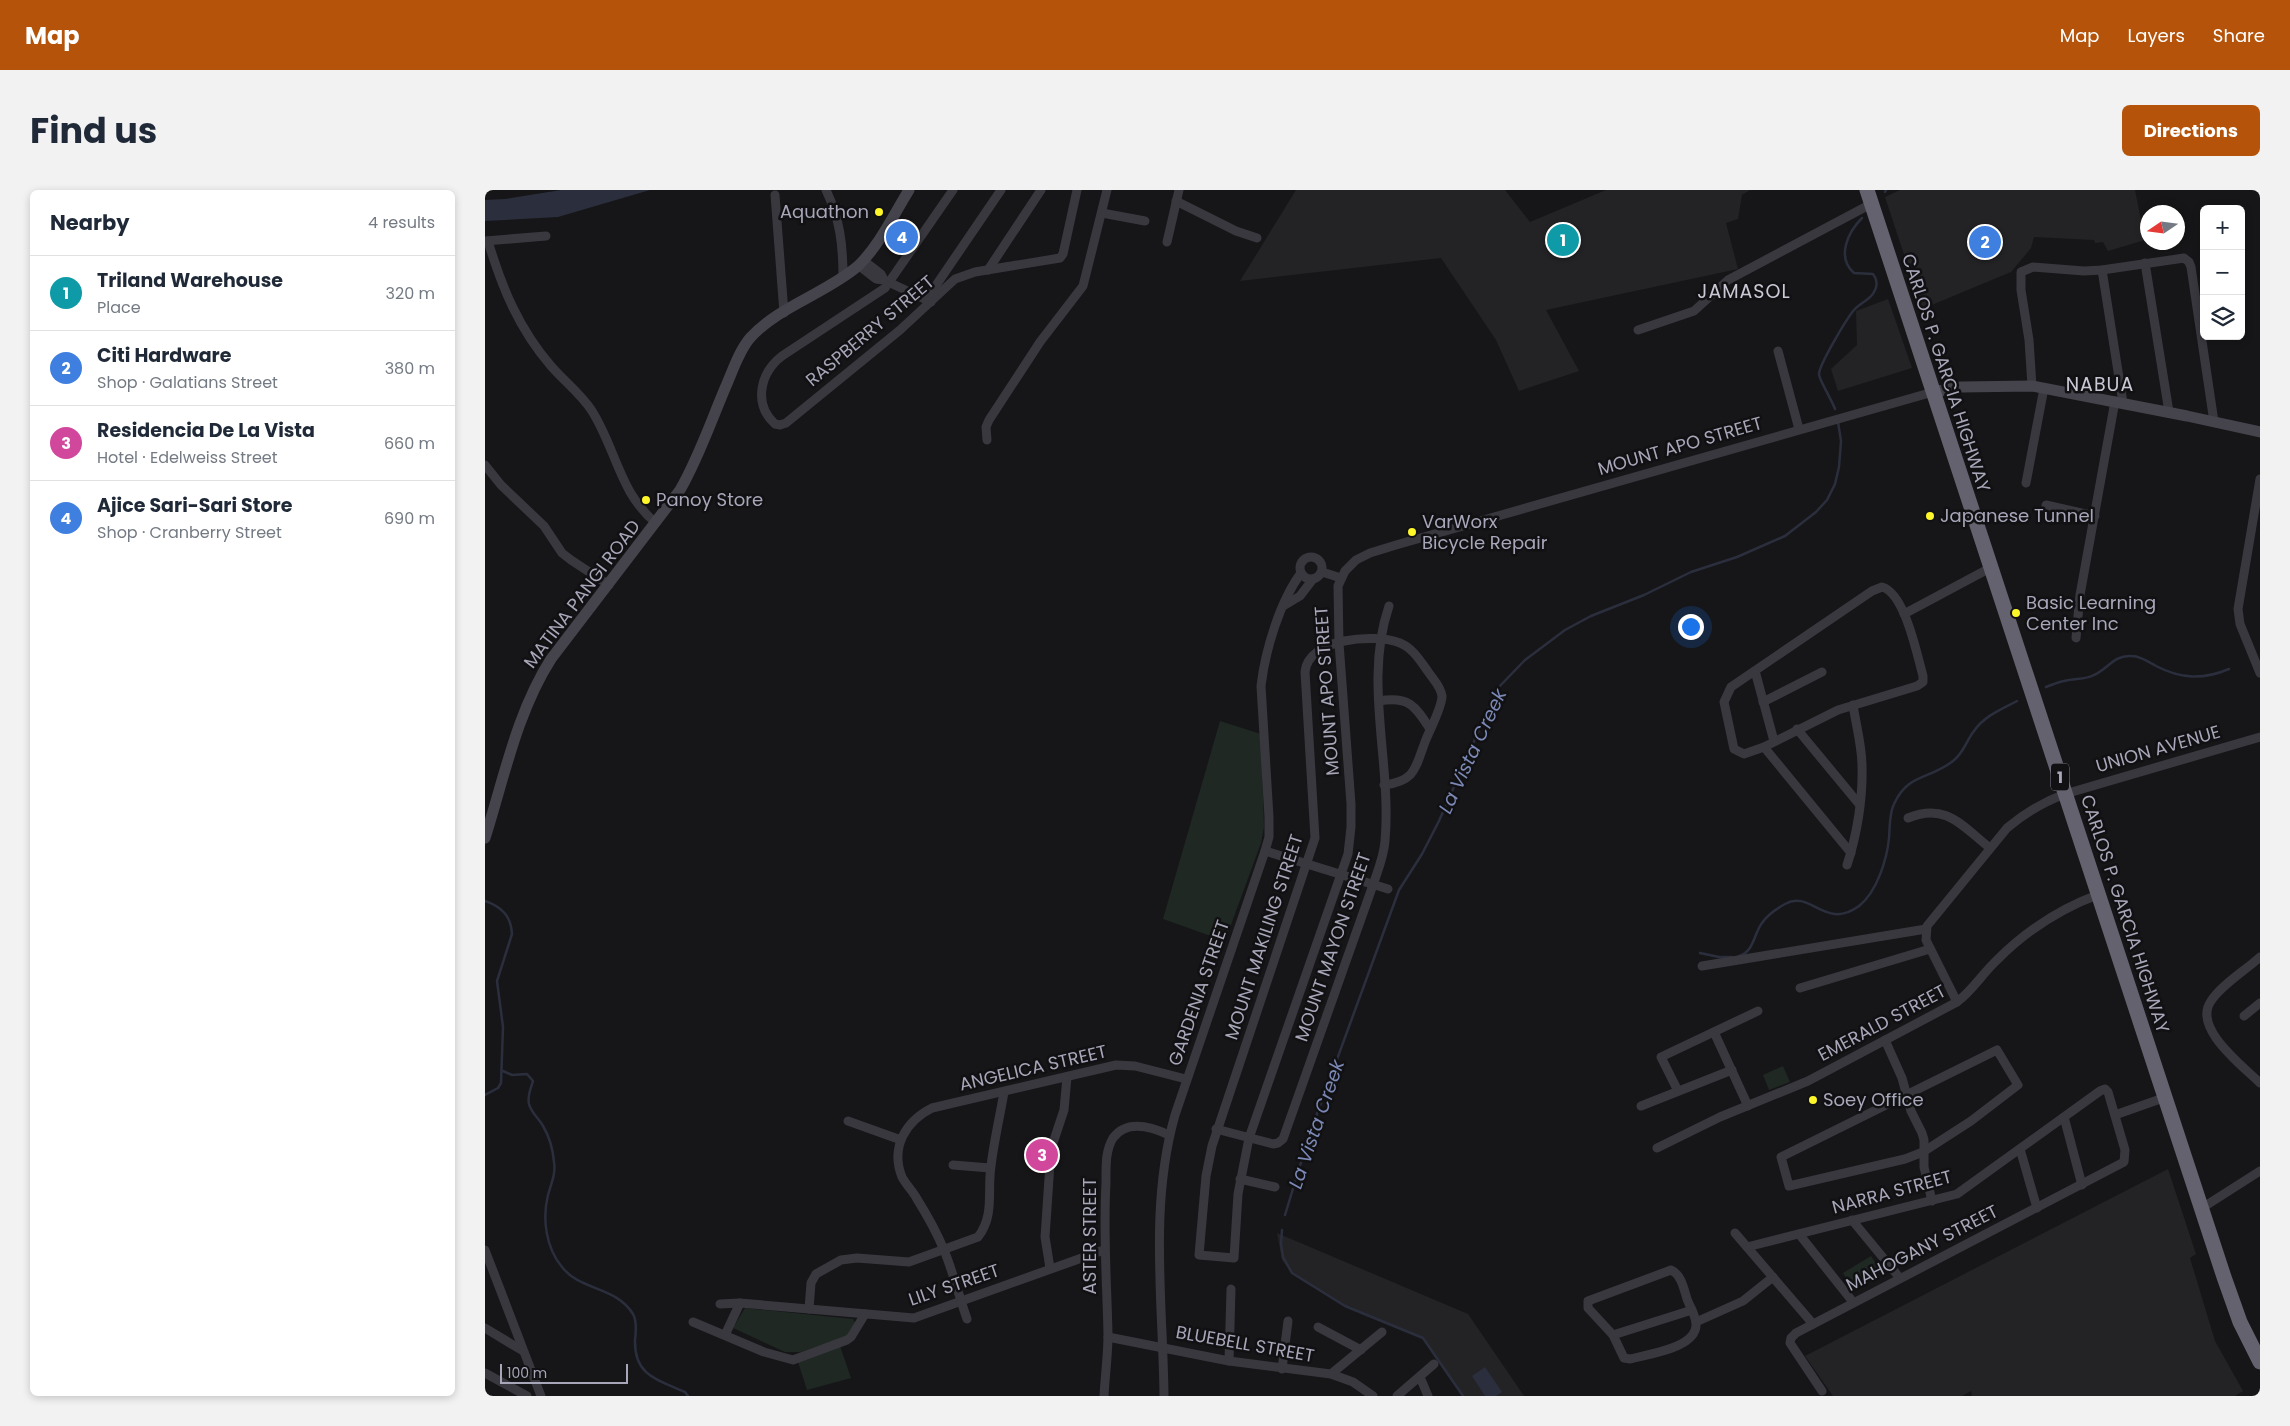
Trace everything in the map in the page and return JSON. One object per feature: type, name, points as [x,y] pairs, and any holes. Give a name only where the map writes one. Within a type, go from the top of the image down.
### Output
[{"type":"highway","name":"CARLOS P. GARCIA HIGHWAY","points":[[1869,197],[2237,1314],[2260,1362]]},
{"type":"street","points":[[826,190],[836,212],[841,237],[843,277]]},
{"type":"street","name":"MATINA PANGI ROAD","points":[[485,838],[521,723],[536,685],[551,659],[656,523],[687,476],[742,350],[758,331],[843,277],[861,262],[909,190]]},
{"type":"street","points":[[887,281],[953,190]]},
{"type":"street","points":[[861,262],[881,274],[887,281],[929,301],[947,270],[1001,190]]},
{"type":"street","points":[[988,270],[1041,190]]},
{"type":"street","name":"RASPBERRY STREET","points":[[887,281],[879,293],[782,356],[770,368],[763,380],[761,393],[768,416],[777,425],[785,423],[955,279],[988,270],[1054,261],[1060,258],[1063,254],[1077,190]]},
{"type":"street","points":[[987,440],[986,427],[989,420],[1040,342],[1083,286],[1107,190]]},
{"type":"street","points":[[1167,242],[1179,190]]},
{"type":"street","points":[[775,195],[784,313]]},
{"type":"street","points":[[1638,330],[1694,311],[1729,280],[1869,197]]},
{"type":"street","points":[[1176,201],[1237,231],[1257,238]]},
{"type":"street","points":[[1102,213],[1145,221]]},
{"type":"street","points":[[546,236],[487,241],[500,281],[513,311],[541,354],[585,400],[601,426],[629,493],[645,515],[656,523]]},
{"type":"street","points":[[2032,386],[2029,340],[2021,290],[2021,272],[2033,267],[2084,271],[2102,270],[2180,257],[2187,259],[2191,267],[2214,422]]},
{"type":"street","points":[[2145,263],[2169,412]]},
{"type":"street","points":[[947,270],[955,279]]},
{"type":"street","points":[[2077,638],[2081,595],[2095,516],[2119,402],[2102,270]]},
{"type":"street","points":[[1778,352],[1799,429]]},
{"type":"street","points":[[1933,392],[1971,387],[2032,386],[2169,412],[2260,432]]},
{"type":"street","points":[[2026,483],[2044,388]]},
{"type":"street","name":"MOUNT APO STREET","points":[[1234,1258],[1240,1179],[1249,1138],[1348,854],[1351,827],[1337,602],[1341,578],[1352,564],[1370,553],[1933,392]]},
{"type":"street","points":[[485,466],[501,485],[544,526],[567,557],[609,585]]},
{"type":"street","points":[[2260,480],[2238,609],[2240,624],[2260,673]]},
{"type":"street","points":[[2046,505],[2095,516]]},
{"type":"street","points":[[1313,579],[1305,577],[1301,573],[1302,562],[1311,557],[1320,562],[1322,572]]},
{"type":"street","points":[[1904,614],[1990,568]]},
{"type":"street","points":[[1322,572],[1341,578]]},
{"type":"street","points":[[1285,605],[1300,596],[1313,579],[1322,572]]},
{"type":"street","name":"GARDENIA STREET","points":[[1164,1396],[1159,1217],[1169,1135],[1186,1079],[1269,837],[1261,686],[1266,657],[1292,587],[1301,573]]},
{"type":"street","points":[[1885,588],[1896,599],[1904,614],[1923,676],[1923,682],[1917,686],[1853,705],[1797,728],[1764,747],[1744,754],[1734,749],[1724,702],[1731,686],[1872,590],[1885,588]]},
{"type":"street","name":"MOUNT MAYON STREET","points":[[1249,1138],[1273,1144],[1278,1143],[1284,1136],[1373,884],[1385,842],[1384,785],[1377,662],[1380,640],[1389,606]]},
{"type":"street","points":[[1339,642],[1390,640],[1406,646],[1437,684],[1442,694],[1441,701],[1411,776],[1398,783],[1384,785]]},
{"type":"street","name":"MOUNT MAKILING STREET","points":[[1234,1258],[1199,1255],[1206,1176],[1217,1129],[1308,864],[1315,838],[1316,825],[1305,667],[1315,653],[1324,647],[1339,642]]},
{"type":"street","points":[[1755,671],[1773,741]]},
{"type":"street","points":[[1763,702],[1822,672]]},
{"type":"street","points":[[1379,701],[1391,699],[1407,702],[1422,716],[1430,729]]},
{"type":"street","points":[[1847,866],[1859,804],[1862,764],[1853,705]]},
{"type":"street","points":[[1797,728],[1859,804]]},
{"type":"street","name":"UNION AVENUE","points":[[1926,929],[1931,920],[1970,875],[1990,848],[2019,818],[2038,805],[2065,794],[2260,737]]},
{"type":"street","points":[[1764,747],[1851,853]]},
{"type":"street","points":[[1908,818],[1928,811],[1945,814],[1990,848]]},
{"type":"street","points":[[1265,851],[1388,890]]},
{"type":"street","name":"EMERALD STREET","points":[[1657,1148],[1808,1081],[1957,1002],[1971,990],[1995,962],[2034,929],[2063,910],[2100,894]]},
{"type":"street","points":[[1702,966],[1926,929],[1926,940],[1957,1002]]},
{"type":"street","points":[[1800,988],[1931,949]]},
{"type":"street","points":[[2260,957],[2214,997],[2207,1009],[2207,1023],[2215,1037],[2260,1084]]},
{"type":"street","points":[[2244,1016],[2260,1003]]},
{"type":"street","points":[[1678,1092],[1661,1057],[1758,1012]]},
{"type":"street","points":[[1714,1032],[1748,1106]]},
{"type":"street","points":[[1885,1040],[1902,1078],[1911,1111],[1922,1133],[1924,1140],[1923,1167],[1932,1201]]},
{"type":"street","points":[[1997,1050],[2018,1085],[1971,1121],[1923,1152],[1905,1159],[1789,1186],[1781,1157],[1997,1050]]},
{"type":"street","name":"ANGELICA STREET","points":[[967,1319],[944,1250],[917,1198],[903,1178],[898,1155],[901,1140],[909,1124],[919,1114],[933,1108],[1067,1077],[1097,1068],[1116,1065],[1135,1066],[1186,1079]]},
{"type":"street","points":[[1641,1106],[1731,1070]]},
{"type":"street","points":[[1050,1268],[1045,1237],[1051,1149],[1064,1110],[1067,1077]]},
{"type":"street","name":"NARRA STREET","points":[[1747,1247],[1950,1197],[1964,1190],[2105,1089],[2115,1115]]},
{"type":"street","points":[[809,1309],[811,1283],[816,1274],[841,1260],[857,1258],[902,1263],[978,1237],[985,1228],[989,1216],[990,1168],[1004,1092]]},
{"type":"street","points":[[2115,1115],[2166,1098]]},
{"type":"street","name":"MAHOGANY STREET","points":[[1822,1391],[1790,1343],[1792,1336],[1899,1278],[2120,1166],[2126,1160],[2115,1115]]},
{"type":"street","points":[[2064,1117],[2082,1185]]},
{"type":"street","points":[[848,1121],[901,1140]]},
{"type":"street","name":"ASTER STREET","points":[[1104,1396],[1108,1337],[1104,1250],[1107,1153],[1114,1138],[1124,1129],[1139,1126],[1153,1128],[1169,1135]]},
{"type":"street","points":[[1217,1129],[1249,1138]]},
{"type":"street","points":[[2020,1149],[2037,1208]]},
{"type":"street","points":[[953,1164],[990,1168]]},
{"type":"street","points":[[2202,1208],[2260,1171]]},
{"type":"street","points":[[1240,1179],[1275,1187]]},
{"type":"street","points":[[1853,1220],[1899,1278]]},
{"type":"street","points":[[1735,1233],[1813,1324]]},
{"type":"street","points":[[1799,1234],[1853,1302]]},
{"type":"street","points":[[485,1250],[487,1262],[541,1396]]},
{"type":"street","name":"LILY STREET","points":[[720,1304],[740,1303],[914,1318],[1104,1250]]},
{"type":"street","points":[[1667,1270],[1674,1271],[1696,1322],[1695,1333],[1689,1341],[1630,1359],[1622,1357],[1613,1334],[1587,1306],[1588,1301],[1667,1270]]},
{"type":"street","points":[[1696,1322],[1743,1301],[1773,1277]]},
{"type":"street","points":[[1229,1361],[1231,1289]]},
{"type":"street","points":[[725,1335],[740,1303]]},
{"type":"street","points":[[1613,1334],[1692,1310]]},
{"type":"street","points":[[693,1322],[764,1352],[793,1360],[847,1340],[851,1337],[865,1314]]},
{"type":"street","points":[[1282,1369],[1288,1321]]},
{"type":"street","points":[[1318,1327],[1361,1350]]},
{"type":"street","points":[[485,1328],[523,1350]]},
{"type":"street","points":[[1331,1374],[1381,1332]]},
{"type":"street","name":"BLUEBELL STREET","points":[[1108,1337],[1229,1361],[1331,1374],[1353,1382],[1373,1396]]},
{"type":"street","points":[[1397,1396],[1434,1364]]},
{"type":"street","points":[[485,1373],[527,1396]]},
{"type":"street","points":[[1420,1377],[1428,1396]]},
{"type":"shaded area","points":[[1296,190],[1505,190],[1530,222],[1606,190],[1750,190],[1742,195],[1738,219],[1726,223],[1738,269],[1546,310],[1579,371],[1519,391],[1496,340],[1441,258],[1240,281]]},
{"type":"shaded area","points":[[1900,190],[2135,190],[2140,215],[2140,241],[2108,251],[2103,242],[2095,243],[2094,240],[2034,237],[2031,248],[2011,272],[1922,309],[1885,197]]},
{"type":"shaded area","points":[[1888,299],[1912,368],[1838,391],[1831,369],[1857,345],[1856,311]]},
{"type":"shaded area","points":[[1220,721],[1261,734],[1264,827],[1261,843],[1225,941],[1163,919]]},
{"type":"shaded area","points":[[1783,1066],[1790,1082],[1769,1090],[1763,1075]]},
{"type":"shaded area","points":[[2168,1169],[2196,1254],[2190,1258],[2215,1341],[2243,1391],[2235,1396],[1972,1396],[1971,1391],[1962,1396],[1833,1396],[1805,1356]]},
{"type":"shaded area","points":[[1277,1233],[1468,1314],[1524,1396],[1463,1396],[1423,1338],[1345,1306],[1292,1273],[1282,1260]]},
{"type":"shaded area","points":[[1871,1256],[1880,1270],[1852,1288],[1843,1273]]},
{"type":"shaded area","points":[[745,1308],[853,1319],[855,1323],[847,1336],[801,1352],[785,1352],[733,1328]]},
{"type":"shaded area","points":[[840,1346],[851,1378],[807,1390],[798,1362]]},
{"type":"water","points":[[561,190],[650,190],[558,217],[485,221],[485,200],[505,199]]},
{"type":"water","points":[[1485,1367],[1502,1392],[1496,1396],[1485,1396],[1472,1376]]},
{"type":"waterway","name":"La Vista Creek","points":[[1835,409],[1820,377],[1820,369],[1850,315],[1872,295],[1876,285],[1873,274],[1854,273],[1846,260],[1845,252],[1849,237],[1862,218]]},
{"type":"waterway","name":"La Vista Creek","points":[[1285,1215],[1310,1133],[1399,890],[1422,854],[1439,821],[1497,689],[1525,660],[1565,630],[1591,616],[1644,595],[1691,572],[1737,557],[1785,536],[1816,512],[1827,500],[1835,484],[1839,467],[1841,441],[1838,422]]},
{"type":"waterway","points":[[2046,687],[2062,681],[2091,677],[2125,656],[2140,658],[2174,674],[2183,676],[2210,675],[2229,669]]},
{"type":"waterway","points":[[1739,956],[1748,951],[1759,927],[1767,917],[1785,904],[1794,901],[1803,902],[1837,914],[1847,912],[1859,906],[1871,892],[1880,875],[1888,846],[1891,812],[1900,794],[1912,782],[1953,761],[1983,721],[2017,701]]},
{"type":"waterway","points":[[485,901],[505,913],[510,922],[512,934],[497,981],[503,1027],[501,1083],[498,1088],[485,1095]]},
{"type":"waterway","points":[[1700,953],[1719,957],[1732,957]]},
{"type":"waterway","points":[[503,1071],[512,1075],[527,1074],[533,1081],[529,1095],[529,1104],[547,1134],[550,1143],[554,1171],[545,1214],[547,1233],[552,1251],[562,1267],[578,1281],[608,1293],[626,1305],[635,1320],[636,1352],[643,1369],[657,1380],[685,1392],[688,1396]]},
{"type":"waterway","name":"La Vista Creek","points":[[1282,1230],[1281,1244],[1283,1257],[1292,1273],[1345,1306],[1423,1338],[1463,1396]]},
{"type":"place","name":"Aquathon","points":[[879,212]]},
{"type":"place","name":"Ajice Sari-Sari Store","points":[[902,237]]},
{"type":"place","name":"Triland Warehouse","points":[[1563,240]]},
{"type":"place","name":"Citi Hardware","points":[[1985,242]]},
{"type":"place","name":"Panoy Store","points":[[646,500]]},
{"type":"place","name":"Japanese Tunnel","points":[[1930,516]]},
{"type":"place","name":"VarWorx Bicycle Repair","points":[[1412,532]]},
{"type":"place","name":"Basic Learning Center Inc","points":[[2016,613]]},
{"type":"place","name":"Soey Office","points":[[1813,1100]]},
{"type":"place","name":"Residencia De La Vista","points":[[1042,1155]]},
{"type":"district","name":"JAMASOL","points":[[1744,291]]},
{"type":"district","name":"NABUA","points":[[2100,384]]}]
